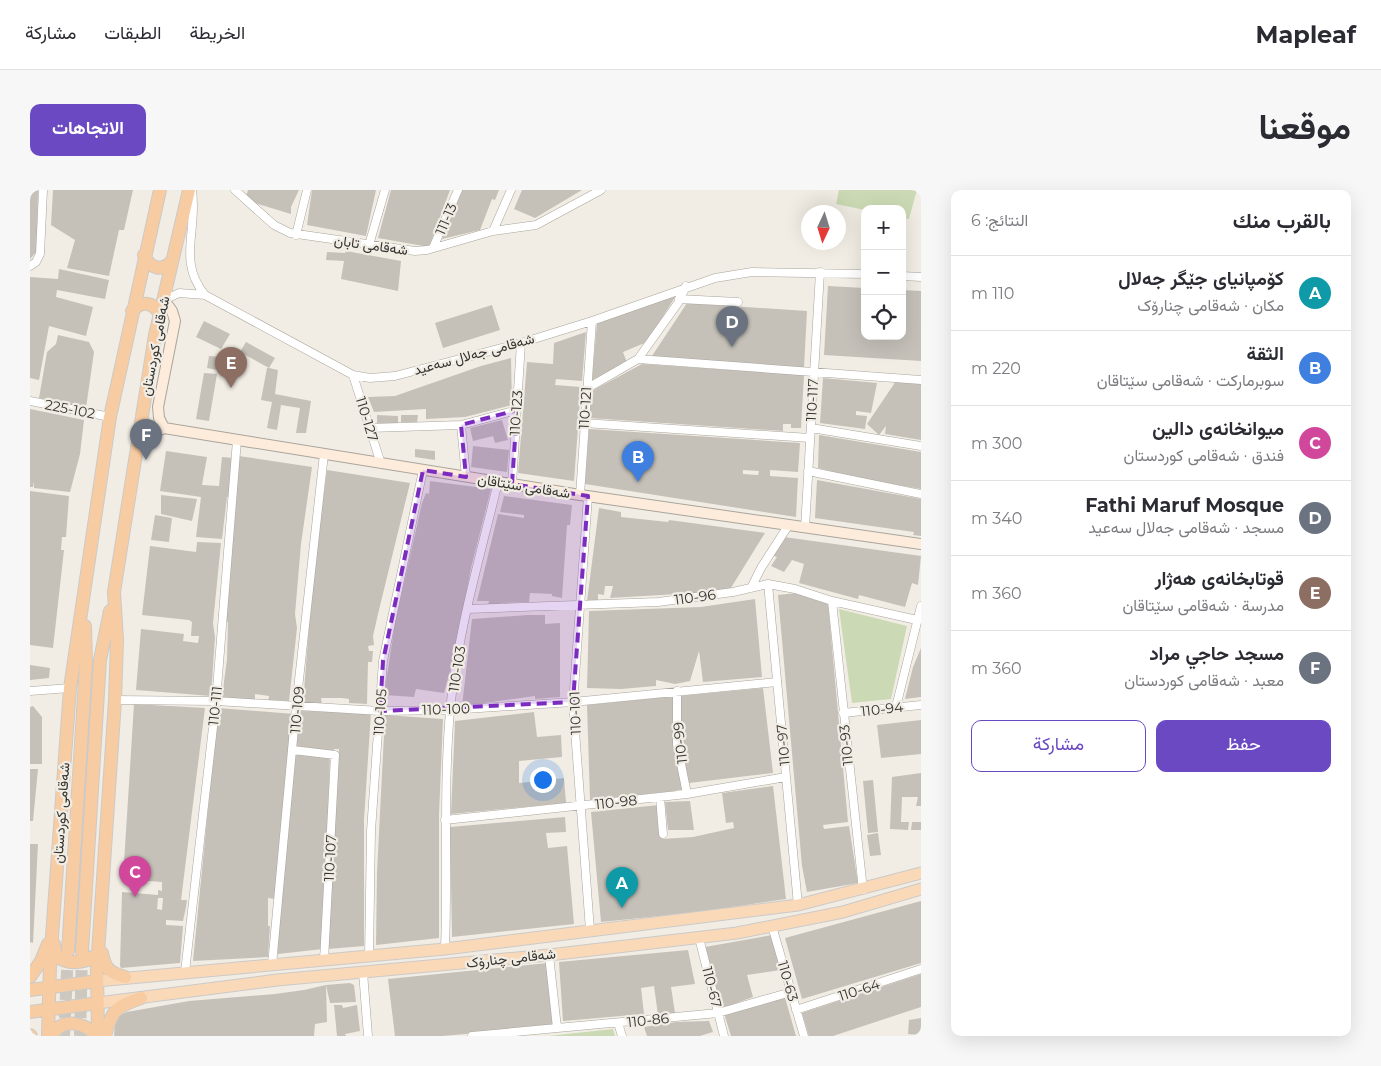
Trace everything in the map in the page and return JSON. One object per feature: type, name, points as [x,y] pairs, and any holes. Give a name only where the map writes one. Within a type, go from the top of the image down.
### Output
[{"type":"highway","name":"شەقامی کوردستان","points":[[48,1036],[52,930],[70,688],[110,417],[144,255],[160,190]]},
{"type":"highway","name":"شەقامی کوردستان","points":[[82,952],[100,660],[114,592],[160,315],[190,190]]},
{"type":"highway","points":[[144,255],[147,262],[153,267],[160,269],[172,261]]},
{"type":"highway","points":[[132,311],[137,305],[151,304],[157,308],[160,315]]},
{"type":"highway","name":"شەقامی کوردستان","points":[[68,951],[86,664],[84,591]]},
{"type":"highway","name":"شەقامی کوردستان","points":[[97,1036],[97,981],[115,700],[117,640],[114,592]]},
{"type":"highway","points":[[52,930],[54,950],[60,959],[78,962],[99,953]]},
{"type":"highway","points":[[30,977],[41,961],[52,930]]},
{"type":"highway","points":[[100,939],[105,968],[114,974],[125,977]]},
{"type":"highway","points":[[30,990],[97,981]]},
{"type":"highway","points":[[105,1036],[111,1017],[118,1006],[141,998]]},
{"type":"highway","points":[[30,1012],[98,1003]]},
{"type":"highway","points":[[52,1036],[59,1027],[78,1024],[88,1027],[97,1036]]},
{"type":"main road","points":[[137,451],[149,435],[164,428],[159,418],[158,407],[175,321],[172,311],[164,300]]},
{"type":"main road","name":"شەقامی سێتاقان","points":[[164,428],[584,496],[921,544]]},
{"type":"main road","name":"شەقامی چنارۆک","points":[[97,981],[445,949],[798,905],[863,890],[921,873]]},
{"type":"main road","name":"شەقامی چنارۆک","points":[[98,1003],[363,972],[549,955],[699,938],[843,912],[921,889]]},
{"type":"street","points":[[30,266],[36,262],[40,254],[43,190]]},
{"type":"street","name":"شەقامی جەلال سەعید","points":[[190,190],[194,206],[189,265],[194,282],[205,296],[353,375],[370,378],[396,376],[522,342],[592,321],[686,286],[715,278],[752,272],[861,274]]},
{"type":"street","name":"شەقامی تابان","points":[[235,190],[274,225],[296,235],[414,251],[433,248],[493,231],[540,224],[601,190]]},
{"type":"street","points":[[296,235],[307,190]]},
{"type":"street","points":[[369,245],[385,190]]},
{"type":"street","name":"111-13","points":[[433,248],[458,190]]},
{"type":"street","points":[[493,231],[512,190]]},
{"type":"street","name":"110-117","points":[[805,528],[820,272]]},
{"type":"street","points":[[906,276],[921,277]]},
{"type":"street","points":[[586,389],[638,359],[686,286]]},
{"type":"street","points":[[164,300],[179,293],[205,296]]},
{"type":"street","points":[[679,299],[738,302]]},
{"type":"street","name":"110-121","points":[[584,496],[584,423],[592,321]]},
{"type":"street","name":"110-123","points":[[512,484],[522,342]]},
{"type":"street","points":[[638,359],[921,380]]},
{"type":"street","name":"110-127","points":[[353,375],[381,464]]},
{"type":"street","name":"225-102","points":[[30,401],[110,417]]},
{"type":"street","points":[[370,428],[462,425],[517,410]]},
{"type":"street","points":[[584,423],[810,438]]},
{"type":"street","points":[[462,425],[466,477]]},
{"type":"street","points":[[810,428],[921,446]]},
{"type":"street","name":"110-111","points":[[185,972],[216,701],[237,440]]},
{"type":"street","name":"110-109","points":[[272,965],[294,750],[296,707],[324,454]]},
{"type":"street","name":"110-105","points":[[369,957],[371,831],[383,661],[423,470]]},
{"type":"street","points":[[808,471],[921,494]]},
{"type":"street","name":"110-103","points":[[445,949],[445,820],[450,710],[467,609],[498,482]]},
{"type":"street","name":"110-101","points":[[584,496],[574,702],[590,930]]},
{"type":"street","points":[[751,588],[761,568],[788,526]]},
{"type":"street","name":"110-96","points":[[467,609],[658,602],[768,584],[795,588],[832,601],[917,620]]},
{"type":"street","name":"110-97","points":[[768,584],[798,905]]},
{"type":"street","name":"110-93","points":[[832,601],[863,890]]},
{"type":"street","points":[[896,707],[921,606]]},
{"type":"street","name":"110-100","points":[[115,700],[216,701],[380,711],[450,710],[574,702],[777,682]]},
{"type":"street","points":[[30,691],[70,688]]},
{"type":"street","name":"110-99","points":[[678,692],[677,744],[688,794]]},
{"type":"street","name":"110-94","points":[[843,713],[921,705]]},
{"type":"street","name":"110-107","points":[[294,750],[335,755],[324,960]]},
{"type":"street","name":"110-98","points":[[445,820],[688,794],[786,777]]},
{"type":"street","points":[[660,797],[663,834]]},
{"type":"street","name":"110-63","points":[[772,926],[804,1036]]},
{"type":"street","name":"110-67","points":[[699,938],[724,1036]]},
{"type":"street","points":[[549,955],[556,1028]]},
{"type":"street","name":"110-64","points":[[796,1010],[921,969]]},
{"type":"street","points":[[363,972],[368,1036]]},
{"type":"street","name":"110-86","points":[[472,1036],[718,1013],[791,992]]},
{"type":"street","points":[[618,1023],[622,1036]]},
{"type":"highlighted area","points":[[517,410],[512,484],[588,496],[573,702],[380,711],[383,661],[423,470],[466,477],[461,425]]},
{"type":"green space","points":[[839,190],[917,190],[909,219],[906,219],[906,205],[861,205],[861,209],[836,204]]},
{"type":"green space","points":[[839,609],[907,626],[891,699],[852,703]]},
{"type":"green space","points":[[613,1029],[615,1036],[549,1036]]},
{"type":"building","points":[[30,190],[38,190],[37,251],[30,259]]},
{"type":"building","points":[[53,190],[133,190],[124,230],[119,230],[109,276],[67,268],[75,240],[51,225]]},
{"type":"building","points":[[248,190],[299,190],[291,207],[291,214],[245,200]]},
{"type":"building","points":[[312,190],[376,190],[366,236],[307,225]]},
{"type":"building","points":[[391,190],[450,190],[429,247],[378,238]]},
{"type":"building","points":[[462,190],[499,190],[495,200],[492,199],[480,230],[442,239]]},
{"type":"building","points":[[522,190],[582,190],[535,218],[514,209]]},
{"type":"building","points":[[346,251],[401,261],[398,291],[341,279],[344,261],[326,260],[327,252],[345,253]]},
{"type":"building","points":[[59,269],[109,280],[105,299],[57,290],[56,297],[93,307],[86,336],[49,326],[39,380],[30,378],[30,277],[58,279]]},
{"type":"building","points":[[828,286],[861,288],[861,340],[906,340],[906,290],[921,291],[921,361],[824,355]]},
{"type":"building","points":[[677,294],[647,342],[623,352],[627,363],[592,380],[597,323]]},
{"type":"building","points":[[687,303],[807,311],[804,368],[652,356]]},
{"type":"building","points":[[492,305],[500,330],[443,348],[435,323]]},
{"type":"building","points":[[204,321],[230,334],[221,349],[196,337]]},
{"type":"building","points":[[586,332],[582,381],[556,379],[555,385],[581,387],[574,481],[518,473],[527,362],[553,364],[554,343]]},
{"type":"building","points":[[58,335],[89,342],[94,352],[86,408],[39,398],[47,352],[56,344]]},
{"type":"building","points":[[246,342],[275,358],[269,368],[240,352]]},
{"type":"building","points":[[209,356],[223,357],[222,371],[207,368]]},
{"type":"building","points":[[511,358],[512,405],[465,417],[426,419],[426,409],[374,412],[368,397],[395,396],[481,366]]},
{"type":"building","points":[[642,364],[804,375],[801,428],[791,428],[791,424],[783,424],[783,431],[589,418],[590,392]]},
{"type":"building","points":[[267,368],[278,370],[275,394],[311,401],[306,433],[296,433],[300,408],[281,405],[277,430],[267,428],[272,402],[261,400]]},
{"type":"building","points":[[204,373],[217,374],[209,421],[196,419]]},
{"type":"building","points":[[823,378],[877,383],[871,413],[856,411],[856,415],[867,416],[865,429],[820,423]]},
{"type":"building","points":[[896,381],[921,383],[921,440],[885,434],[886,426],[879,435],[867,424]]},
{"type":"building","points":[[30,409],[84,420],[80,454],[70,492],[34,488],[34,481],[33,487],[30,487]]},
{"type":"building","points":[[377,415],[398,416],[398,424],[377,423]]},
{"type":"building","points":[[401,415],[418,415],[417,423],[401,422]]},
{"type":"building","points":[[502,420],[508,440],[495,443],[493,436],[473,441],[470,428]]},
{"type":"building","points":[[589,429],[800,443],[798,472],[770,470],[770,476],[798,478],[796,517],[585,484]],"holes":[[[743,470],[759,471],[758,475],[743,474]]]},
{"type":"building","points":[[819,435],[921,452],[921,489],[858,478],[818,468]]},
{"type":"building","points":[[473,446],[509,450],[507,472],[471,467]]},
{"type":"building","points":[[415,449],[435,451],[435,460],[415,457]]},
{"type":"building","points":[[166,451],[207,457],[202,485],[219,486],[222,457],[234,458],[230,497],[227,497],[222,539],[196,537],[201,497],[160,491]]},
{"type":"building","points":[[239,456],[312,467],[301,544],[295,614],[297,628],[289,701],[273,700],[273,703],[268,702],[269,696],[255,694],[255,700],[222,697],[227,659],[228,623],[223,615]]},
{"type":"building","points":[[327,470],[410,483],[373,636],[374,645],[368,646],[369,651],[373,651],[372,662],[368,662],[367,704],[349,703],[349,699],[342,698],[321,698],[322,706],[303,703],[313,575]]},
{"type":"building","points":[[817,480],[921,499],[921,536],[913,535],[914,532],[815,518]]},
{"type":"building","points":[[430,481],[491,489],[471,568],[455,652],[444,693],[416,689],[414,697],[384,695],[395,623],[422,503],[426,493],[429,494]]},
{"type":"building","points":[[30,491],[69,496],[66,537],[62,537],[61,550],[64,550],[53,648],[30,645]]},
{"type":"building","points":[[161,495],[197,499],[192,521],[161,514]]},
{"type":"building","points":[[504,496],[572,505],[570,525],[567,525],[562,598],[552,596],[552,594],[530,593],[529,602],[500,603],[499,606],[488,605],[489,601],[477,601],[498,514],[524,518],[524,515],[500,512]]},
{"type":"building","points":[[599,508],[621,512],[621,517],[668,522],[669,520],[765,533],[729,591],[610,598],[613,586],[605,586],[604,595],[598,594],[598,602],[587,601]]},
{"type":"building","points":[[155,515],[172,518],[169,542],[151,540]]},
{"type":"building","points":[[784,537],[921,556],[918,585],[912,583],[905,607],[859,595],[858,599],[799,583],[804,564],[792,560],[784,572],[771,566],[777,557],[771,555]]},
{"type":"building","points":[[197,542],[221,543],[213,623],[215,637],[211,696],[136,690],[141,629],[184,634],[183,641],[198,643],[199,636],[191,636],[192,622],[189,620],[142,615],[150,546],[196,552]]},
{"type":"building","points":[[797,593],[828,603],[848,822],[823,825],[824,829],[849,826],[858,883],[807,892],[802,866],[778,595]]},
{"type":"building","points":[[755,599],[762,677],[703,682],[699,651],[690,681],[675,684],[656,680],[656,686],[621,689],[587,688],[589,611],[701,607]]},
{"type":"building","points":[[545,615],[545,624],[560,623],[560,697],[535,699],[535,696],[462,706],[472,619]]},
{"type":"building","points":[[921,648],[921,697],[905,699],[913,667]]},
{"type":"building","points":[[30,665],[50,668],[49,678],[30,680]]},
{"type":"building","points":[[763,688],[773,773],[689,783],[679,742],[680,696]]},
{"type":"building","points":[[676,696],[678,768],[684,790],[590,800],[587,705]]},
{"type":"building","points":[[134,704],[205,708],[181,900],[187,900],[186,907],[183,921],[166,920],[166,925],[183,926],[180,963],[121,968],[122,892],[158,895],[158,890],[162,891],[162,882],[123,879]],"holes":[[[158,898],[163,898],[162,910],[157,909]]]},
{"type":"building","points":[[33,706],[42,717],[42,764],[30,764],[30,707]]},
{"type":"building","points":[[218,708],[294,714],[275,899],[268,898],[268,926],[270,926],[268,957],[193,961]]},
{"type":"building","points":[[298,711],[371,712],[364,820],[364,946],[328,949],[339,749],[334,749],[333,754],[296,749]]},
{"type":"building","points":[[534,712],[537,737],[561,735],[562,757],[519,761],[519,783],[564,778],[566,803],[451,814],[455,721]]},
{"type":"building","points":[[385,715],[443,719],[439,815],[439,938],[376,945],[377,872]]},
{"type":"building","points":[[921,720],[921,754],[881,758],[877,725]]},
{"type":"building","points":[[296,752],[330,756],[323,949],[278,954],[278,927]]},
{"type":"building","points":[[30,769],[38,769],[33,821],[30,821]]},
{"type":"building","points":[[921,773],[921,806],[916,806],[918,797],[902,797],[901,822],[909,822],[908,830],[890,829],[892,777]]},
{"type":"building","points":[[873,780],[878,832],[868,833],[863,781]]},
{"type":"building","points":[[773,786],[786,899],[699,912],[601,922],[591,812],[659,805],[662,839],[693,837],[734,828],[733,822],[726,823],[722,793]]},
{"type":"building","points":[[690,801],[694,830],[668,830],[665,802]]},
{"type":"building","points":[[565,817],[566,832],[546,833],[548,848],[567,846],[574,924],[452,937],[450,827]]},
{"type":"building","points":[[912,822],[921,822],[921,830],[911,830]]},
{"type":"building","points":[[878,833],[881,855],[870,856],[867,835]]},
{"type":"building","points":[[30,844],[38,844],[33,943],[30,942]]},
{"type":"building","points":[[921,901],[921,963],[802,999],[785,938]]},
{"type":"building","points":[[772,935],[781,970],[747,975],[753,997],[720,1009],[705,947]]},
{"type":"building","points":[[688,950],[695,984],[671,987],[675,1013],[658,1015],[654,986],[641,988],[644,1014],[563,1021],[559,962]]},
{"type":"building","points":[[548,963],[555,1026],[443,1036],[395,1036],[388,979]]},
{"type":"building","points":[[921,974],[921,1007],[833,1036],[809,1036],[802,1013]]},
{"type":"building","points":[[350,983],[354,985],[356,1002],[330,1003],[326,985]]},
{"type":"building","points":[[326,985],[327,1022],[315,1024],[314,1036],[114,1036],[115,1024],[120,1015],[127,1012],[189,1001],[275,994]]},
{"type":"building","points":[[784,994],[796,1036],[731,1036],[724,1013]]},
{"type":"building","points":[[334,1005],[342,1005],[343,1008],[357,1005],[360,1031],[345,1034],[346,1036],[337,1036]]},
{"type":"building","points":[[921,1018],[921,1035],[908,1034],[909,1020]]},
{"type":"building","points":[[709,1021],[713,1032],[700,1036],[647,1036],[644,1027],[676,1022]]},
{"type":"tunnel","points":[[64,1036],[68,951]]},
{"type":"tunnel","points":[[80,1036],[82,952]]},
{"type":"place","name":"Fathi Maruf Mosque","points":[[732,347]]},
{"type":"place","name":"قوتابخانەی هەژار","points":[[231,388]]},
{"type":"place","name":"مسجد حاجي مراد","points":[[146,460]]},
{"type":"place","name":"الثقة","points":[[638,482]]},
{"type":"place","name":"میوانخانەی دالین","points":[[135,897]]},
{"type":"place","name":"کۆمپانیای جێگر جەلال","points":[[622,908]]}]
